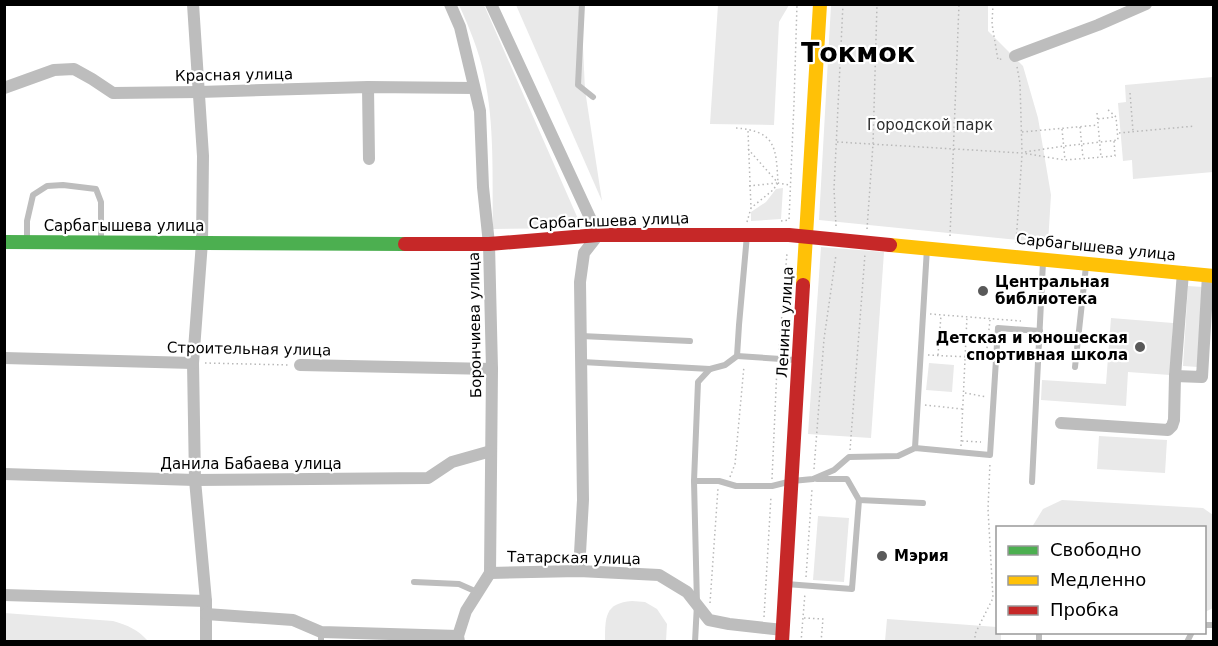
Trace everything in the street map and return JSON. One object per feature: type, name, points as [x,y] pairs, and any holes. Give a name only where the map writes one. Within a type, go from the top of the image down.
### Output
[{"type":"street","points":[[193,4],[203,156],[202,242],[193,363],[195,480],[206,608],[206,642]]},
{"type":"street","name":"Борончиева улица","points":[[450,4],[460,27],[480,111],[483,187],[489,244],[492,369],[490,573]]},
{"type":"street","points":[[491,4],[598,235],[584,253],[580,282],[583,500],[579,571]]},
{"type":"street","name":"Ленина улица","points":[[783,636],[820,4]]},
{"type":"street","points":[[1015,56],[1098,25],[1146,4]]},
{"type":"street","name":"Красная улица","points":[[4,88],[54,70],[74,69],[113,93],[368,87],[474,88]]},
{"type":"street","points":[[368,87],[369,159]]},
{"type":"street","name":"Сарбагышева улица","points":[[4,242],[489,244],[598,235],[789,235],[1211,276]]},
{"type":"street","points":[[1061,423],[1168,430],[1172,426],[1183,272]]},
{"type":"street","points":[[1175,376],[1202,377],[1211,276]]},
{"type":"street","name":"Строительная улица","points":[[4,358],[193,363]]},
{"type":"street","name":"Строительная улица","points":[[300,365],[492,369]]},
{"type":"street","name":"Данила Бабаева улица","points":[[4,474],[195,480],[428,478],[452,462],[491,451]]},
{"type":"street","name":"Татарская улица","points":[[490,573],[579,571],[659,575],[687,592],[709,620]]},
{"type":"street","points":[[4,595],[206,608],[293,620],[321,637],[459,639],[466,611],[490,573]]},
{"type":"street","points":[[709,620],[763,628],[783,636]]},
{"type":"lane","points":[[582,4],[578,85],[593,97]]},
{"type":"lane","points":[[27,242],[27,221],[33,195],[47,186],[63,185],[96,189],[101,202],[101,242]]},
{"type":"lane","points":[[737,356],[747,235]]},
{"type":"lane","points":[[915,448],[927,248]]},
{"type":"lane","points":[[1032,482],[1043,259]]},
{"type":"lane","points":[[1075,367],[1086,263]]},
{"type":"lane","points":[[813,479],[834,470],[849,457],[898,456],[915,448],[990,455],[998,328],[1040,331]]},
{"type":"lane","points":[[580,336],[690,341]]},
{"type":"lane","points":[[580,362],[710,369],[725,365],[737,356],[799,360]]},
{"type":"lane","points":[[695,642],[697,604],[694,481],[698,382],[710,369]]},
{"type":"lane","points":[[694,481],[719,481],[736,486],[772,486],[813,479],[848,479],[859,500],[852,589],[786,584]]},
{"type":"lane","points":[[859,500],[922,503]]},
{"type":"lane","points":[[414,582],[459,584],[478,592]]},
{"type":"path","points":[[789,220],[797,4]]},
{"type":"path","points":[[836,226],[834,189],[843,4]]},
{"type":"path","points":[[949,249],[958,4]]},
{"type":"path","points":[[993,4],[992,24],[998,60],[1015,56],[1020,83],[1022,153],[1016,256]]},
{"type":"path","points":[[1130,93],[1133,132]]},
{"type":"path","points":[[1022,153],[1118,140],[1116,117],[1106,108]]},
{"type":"path","points":[[1097,113],[1101,157]]},
{"type":"path","points":[[1097,119],[1116,117]]},
{"type":"path","points":[[1021,132],[1098,125]]},
{"type":"path","points":[[1080,126],[1083,159]]},
{"type":"path","points":[[1118,133],[1195,126]]},
{"type":"path","points":[[736,128],[748,129],[765,136],[775,148],[778,183],[751,208]]},
{"type":"path","points":[[1062,128],[1065,160]]},
{"type":"path","points":[[747,235],[751,208],[748,129]]},
{"type":"path","points":[[836,142],[1022,153],[1065,160],[1115,156],[1114,141]]},
{"type":"path","points":[[748,149],[778,183]]},
{"type":"path","points":[[749,186],[778,183],[790,185]]},
{"type":"path","points":[[763,628],[778,359],[788,253]]},
{"type":"path","points":[[802,641],[824,339],[836,255]]},
{"type":"path","points":[[923,313],[1020,321]]},
{"type":"path","points":[[938,355],[942,314]]},
{"type":"path","points":[[961,452],[968,316]]},
{"type":"path","points":[[986,358],[990,318]]},
{"type":"path","points":[[921,354],[996,358]]},
{"type":"path","name":"Строительная улица","points":[[193,363],[300,365]]},
{"type":"path","points":[[964,393],[993,398]]},
{"type":"path","points":[[918,404],[963,410]]},
{"type":"path","points":[[961,441],[991,443]]},
{"type":"path","points":[[975,642],[975,634],[993,598],[988,509],[990,455]]},
{"type":"path","points":[[709,620],[719,481]]},
{"type":"path","points":[[803,618],[823,619],[821,642]]},
{"type":"green space","points":[[459,5],[484,5],[582,228],[493,229],[492,152],[488,94],[477,48]]},
{"type":"green space","points":[[516,5],[581,5],[585,90],[602,201]]},
{"type":"green space","points":[[718,5],[789,5],[779,22],[774,125],[710,124]]},
{"type":"green space","name":"Городской парк","points":[[831,5],[988,5],[988,31],[1023,66],[1038,118],[1051,195],[1048,243],[819,220]]},
{"type":"green space","points":[[1213,77],[1213,172],[1133,179],[1132,160],[1123,161],[1118,103],[1126,102],[1125,85]]},
{"type":"green space","points":[[783,188],[781,219],[751,221],[751,212],[766,202],[776,189]]},
{"type":"green space","points":[[821,247],[884,252],[871,438],[808,434]]},
{"type":"green space","points":[[1188,286],[1203,287],[1198,367],[1183,366]]},
{"type":"green space","name":"Детская и юношеская спортивная школа","points":[[1111,318],[1173,323],[1170,375],[1128,372],[1126,406],[1041,400],[1042,380],[1106,384]]},
{"type":"green space","points":[[929,363],[954,365],[952,392],[926,390]]},
{"type":"green space","points":[[1099,436],[1167,440],[1165,473],[1097,469]]},
{"type":"green space","points":[[1062,500],[1203,508],[1213,515],[1213,608],[1206,612],[1206,526],[1033,526],[1043,509]]},
{"type":"green space","points":[[818,516],[849,518],[844,582],[813,580]]},
{"type":"green space","points":[[632,601],[645,602],[657,609],[667,624],[666,641],[605,641],[608,613],[616,605]]},
{"type":"green space","points":[[4,613],[113,621],[132,628],[148,641],[5,641]]},
{"type":"green space","points":[[887,619],[996,627],[996,634],[1001,634],[1001,641],[885,641]]},
{"type":"traffic: fast","points":[[4,242],[405,244]]},
{"type":"traffic: slow","points":[[803,285],[820,4]]},
{"type":"traffic: slow","points":[[890,245],[1214,276]]},
{"type":"traffic: jam","points":[[405,244],[489,244],[598,235],[789,235],[890,245]]},
{"type":"traffic: jam","points":[[782,642],[803,285]]},
{"type":"place","name":"Центральная библиотека","points":[[983,291]]},
{"type":"place","name":"Детская и юношеская спортивная школа","points":[[1140,347]]},
{"type":"place","name":"Мэрия","points":[[882,556]]},
{"type":"district","name":"Токмок","points":[[858,52]]}]
